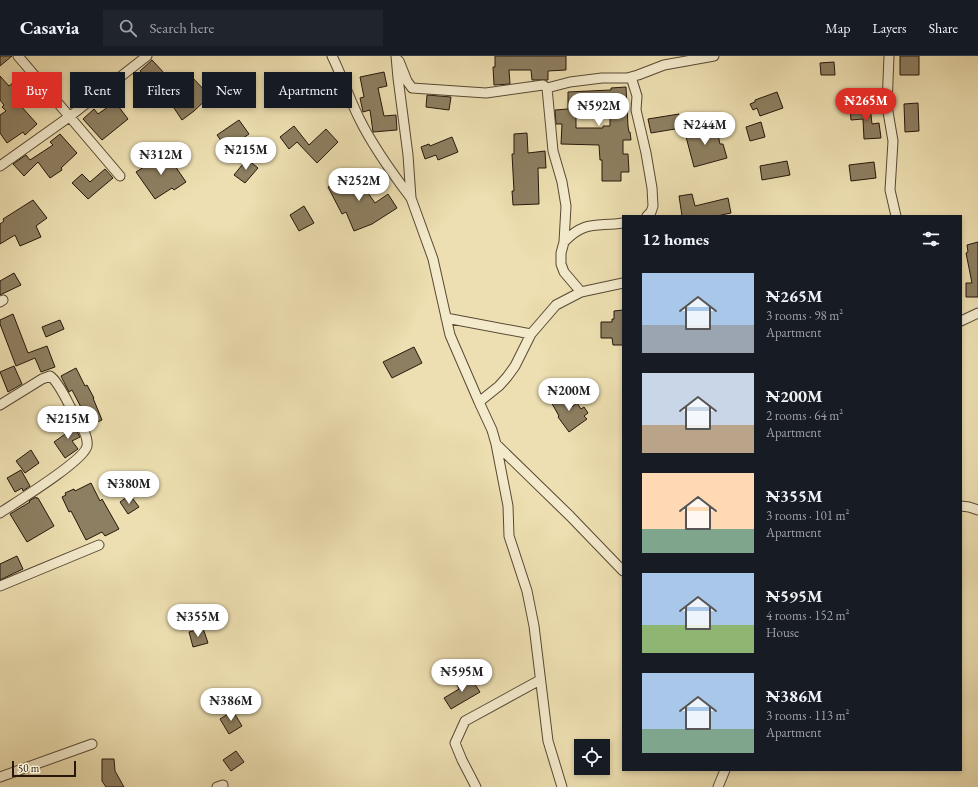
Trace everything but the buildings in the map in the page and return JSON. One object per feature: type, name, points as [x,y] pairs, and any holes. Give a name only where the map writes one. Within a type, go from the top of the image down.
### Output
[{"type":"street","points":[[18,56],[120,176]]},
{"type":"street","points":[[131,56],[137,63]]},
{"type":"street","points":[[0,166],[69,117],[147,56]]},
{"type":"street","points":[[332,56],[359,118],[384,161],[411,198]]},
{"type":"street","points":[[396,56],[408,155],[411,198],[433,259],[450,335],[478,402],[492,430],[496,444],[508,506],[509,536],[527,591],[534,626],[548,741],[562,787]]},
{"type":"street","points":[[396,56],[400,62],[407,81],[412,88],[486,94],[543,85],[547,88],[570,82],[602,78],[631,77],[664,66],[714,56]]},
{"type":"street","points":[[889,56],[887,106],[893,142],[890,190],[896,215]]},
{"type":"street","points":[[631,77],[637,96],[636,110],[652,188],[653,206],[652,212],[648,215]]},
{"type":"street","points":[[547,88],[553,151],[562,182],[566,206],[561,264],[564,272],[581,292]]},
{"type":"street","points":[[564,242],[573,232],[582,227],[622,223]]},
{"type":"street","points":[[478,402],[507,378],[515,366],[531,334],[556,306],[581,292],[622,284]]},
{"type":"street","points":[[962,321],[978,313]]},
{"type":"street","points":[[446,318],[531,334]]},
{"type":"street","points":[[0,405],[42,379],[50,376],[53,378],[79,422],[86,437],[87,446],[83,453],[60,473],[0,513]]},
{"type":"street","points":[[496,444],[570,516],[622,570]]},
{"type":"street","points":[[962,506],[970,506],[978,510]]},
{"type":"street","points":[[0,586],[99,545]]},
{"type":"street","points":[[476,787],[462,760],[456,742],[464,721],[540,680]]},
{"type":"street","points":[[0,777],[92,744]]},
{"type":"street","points":[[718,787],[725,771]]}]
